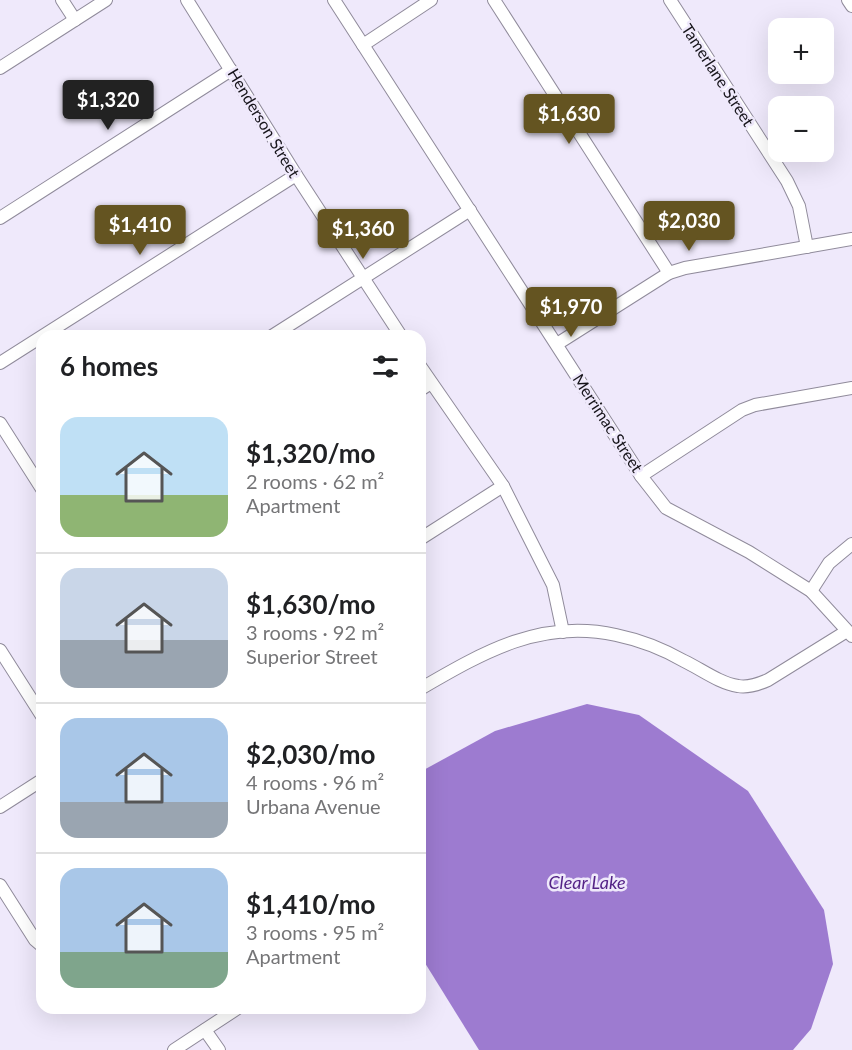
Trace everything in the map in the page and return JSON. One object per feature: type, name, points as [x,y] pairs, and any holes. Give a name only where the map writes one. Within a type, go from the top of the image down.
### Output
[{"type":"street","points":[[62,0],[75,20]]},
{"type":"street","points":[[0,68],[106,0]]},
{"type":"street","name":"Henderson Street","points":[[187,0],[296,175],[397,330]]},
{"type":"street","name":"Merrimac Street","points":[[334,0],[641,476],[666,508],[748,552],[811,591],[850,633]]},
{"type":"street","points":[[363,45],[432,0]]},
{"type":"street","points":[[494,0],[669,273]]},
{"type":"street","name":"Tamerlane Street","points":[[670,0],[787,181],[799,206],[807,247]]},
{"type":"street","points":[[848,0],[852,6]]},
{"type":"street","points":[[0,218],[231,70]]},
{"type":"street","points":[[52,330],[296,175]]},
{"type":"street","points":[[281,330],[470,210]]},
{"type":"street","points":[[557,344],[669,273],[685,268],[852,239]]},
{"type":"street","points":[[0,363],[36,340]]},
{"type":"street","points":[[426,375],[503,486],[553,585],[563,632]]},
{"type":"street","points":[[426,386],[431,383]]},
{"type":"street","points":[[641,476],[742,410],[755,405],[852,388]]},
{"type":"street","points":[[0,423],[36,478]]},
{"type":"street","points":[[426,535],[503,486]]},
{"type":"street","points":[[811,591],[829,563],[852,544]]},
{"type":"street","points":[[426,685],[495,647],[525,638],[563,632],[615,635],[657,647],[738,687],[755,686],[850,633]]},
{"type":"street","points":[[0,650],[36,707]]},
{"type":"street","points":[[0,807],[36,784]]},
{"type":"street","points":[[0,885],[36,941]]},
{"type":"street","points":[[174,1050],[229,1014]]},
{"type":"street","points":[[205,1030],[219,1050]]},
{"type":"water","name":"Clear Lake","points":[[587,704],[639,715],[748,791],[824,910],[833,964],[811,1029],[793,1050],[479,1050],[426,965],[426,769],[495,731]]}]
